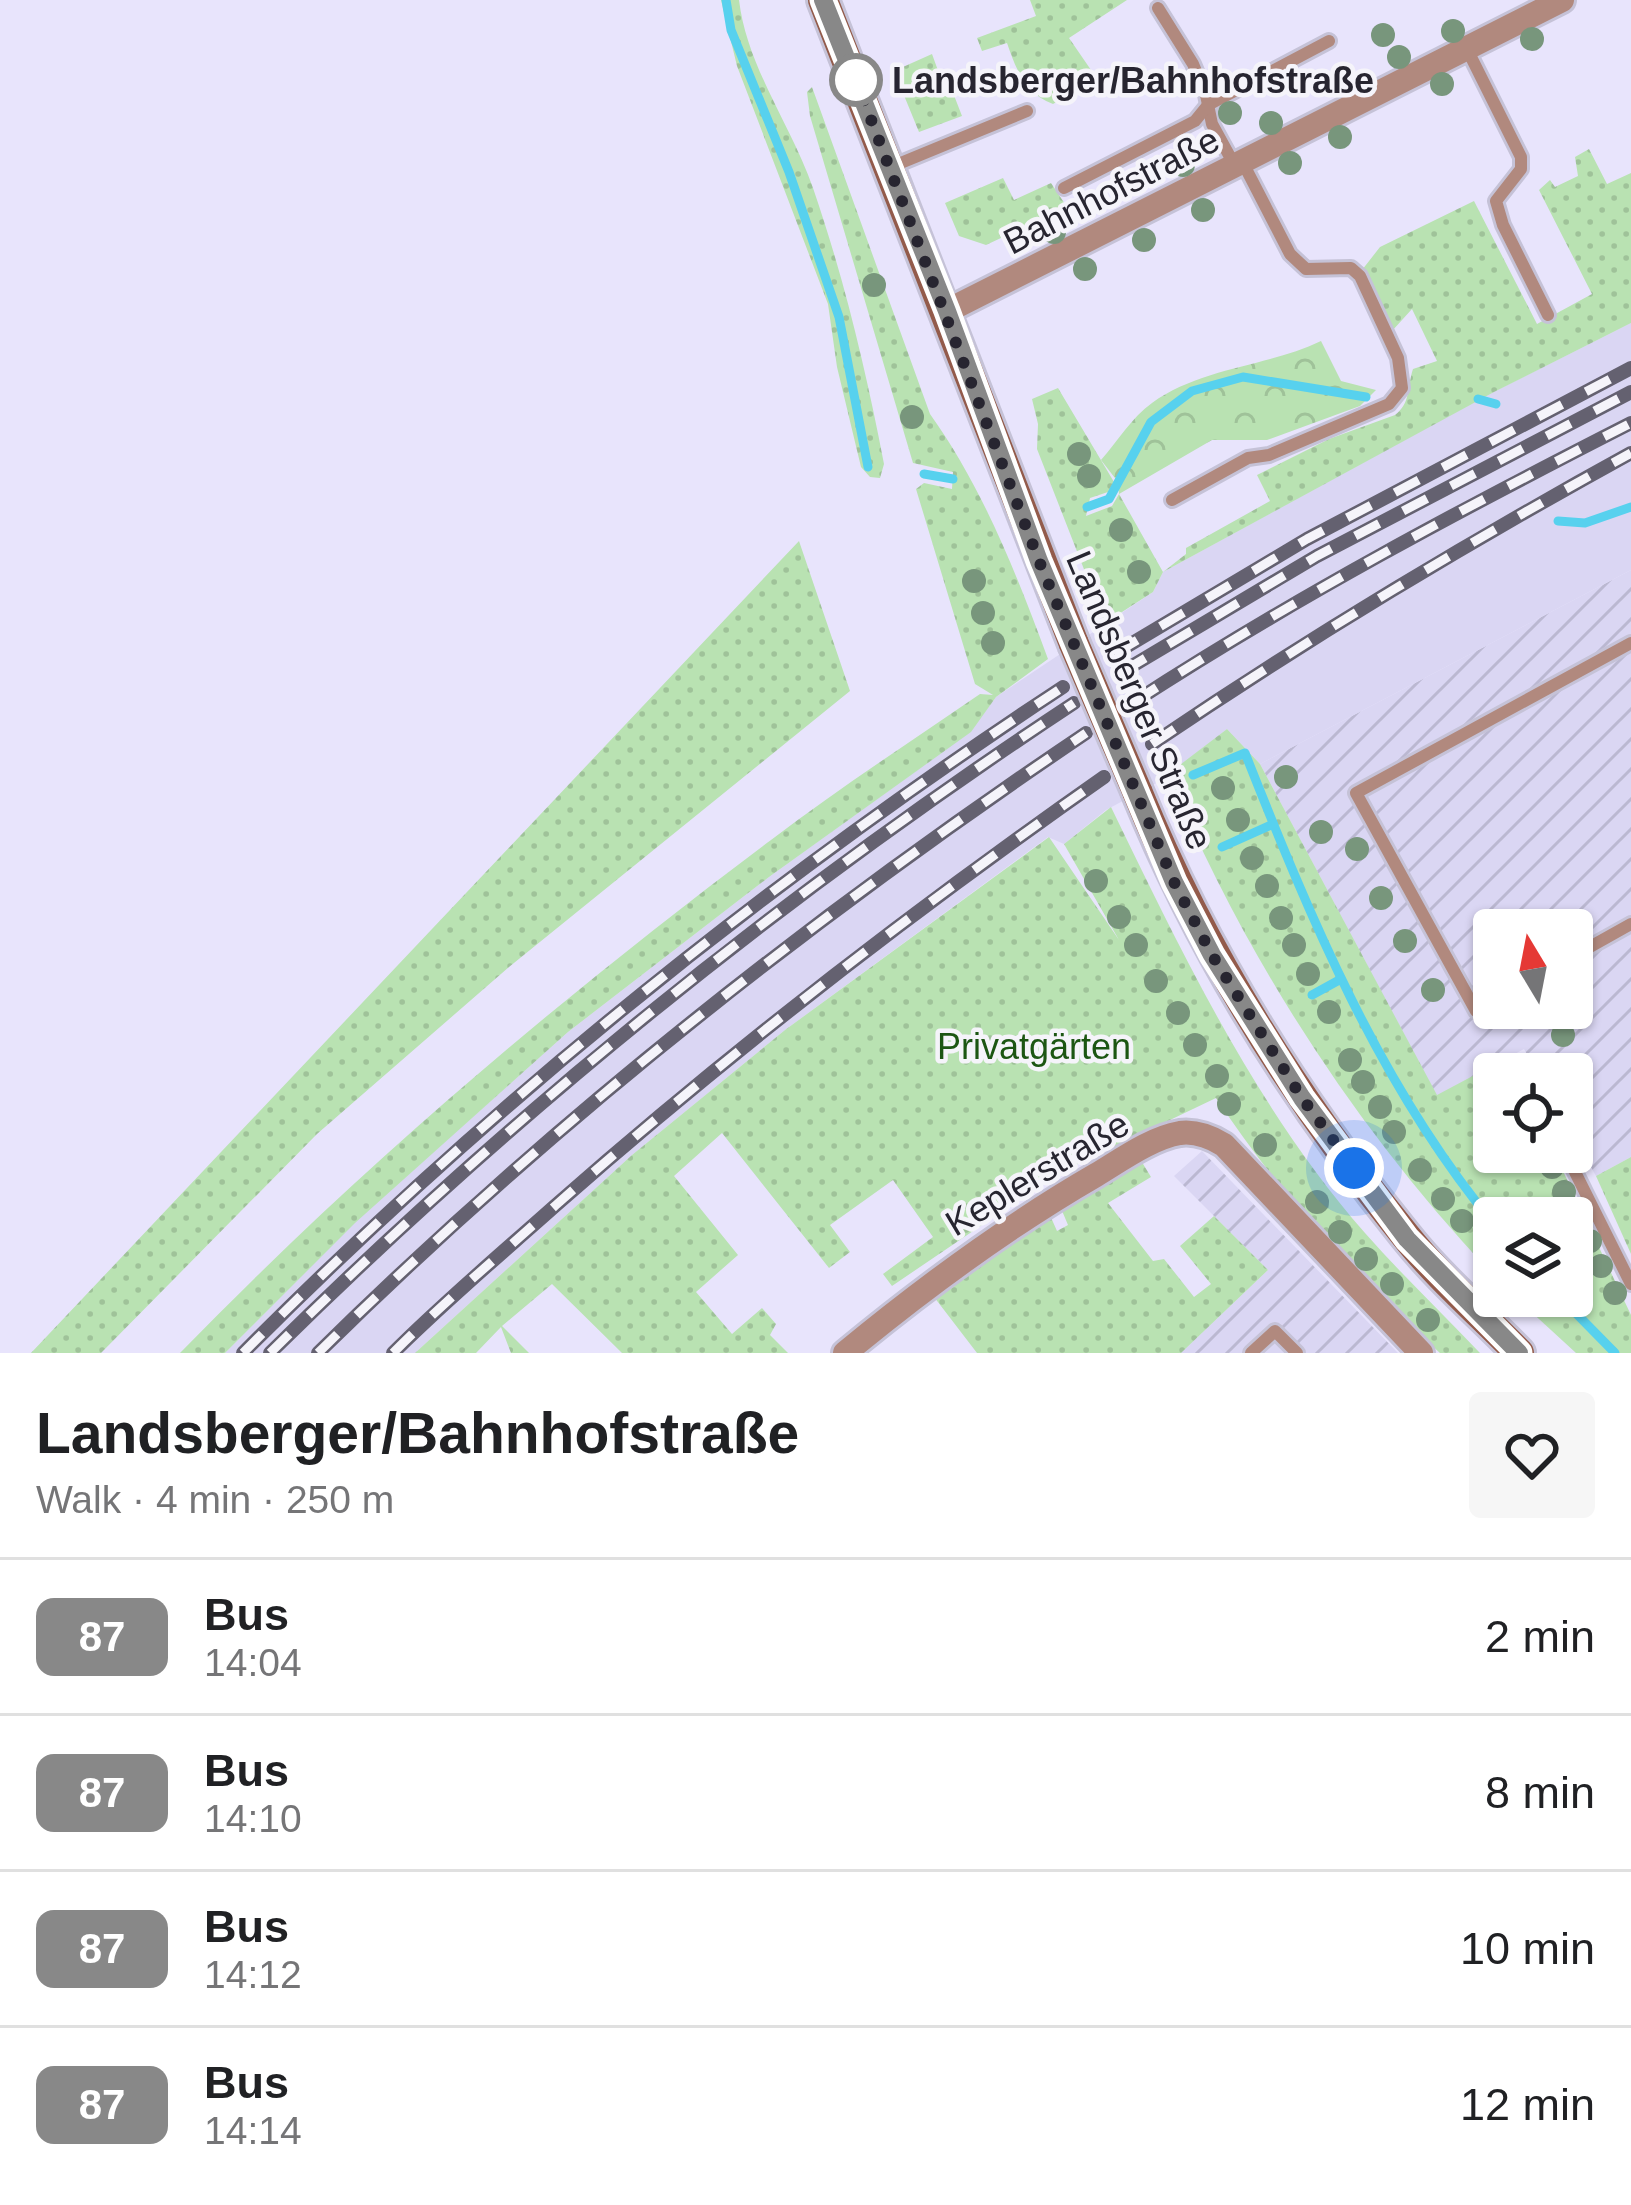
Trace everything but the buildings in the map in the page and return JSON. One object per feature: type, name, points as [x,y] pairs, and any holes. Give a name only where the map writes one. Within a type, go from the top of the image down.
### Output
[{"type":"street","name":"Landsberger Straße","points":[[823,0],[1074,644],[1174,882],[1212,955],[1302,1098],[1407,1239],[1519,1353]]},
{"type":"street","name":"Bahnhofstraße","points":[[947,311],[1562,0]]},
{"type":"street","name":"Keplerstraße","points":[[844,1353],[936,1278],[1028,1214],[1142,1149],[1190,1133],[1224,1145],[1421,1353]]},
{"type":"lane","points":[[1158,8],[1193,64],[1212,124],[1290,254],[1306,269],[1351,268],[1360,276],[1398,358],[1402,388],[1390,404],[1269,455],[1248,458],[1172,500]]},
{"type":"lane","points":[[1064,188],[1196,121],[1208,105],[1329,41]]},
{"type":"lane","points":[[1467,49],[1521,157],[1521,169],[1496,201],[1548,315]]},
{"type":"lane","points":[[890,167],[1027,111]]},
{"type":"lane","points":[[1473,1006],[1356,793],[1631,643]]},
{"type":"lane","points":[[1593,945],[1631,924]]},
{"type":"lane","points":[[1576,1173],[1631,1284]]},
{"type":"lane","points":[[1251,1353],[1275,1331],[1298,1353]]},
{"type":"shaded area","points":[[1631,323],[1631,570],[1260,764],[1227,729],[1162,780],[1106,810],[1064,844],[1048,837],[785,1030],[632,1155],[415,1353],[225,1353],[354,1223],[568,1032],[769,877],[970,732],[996,697],[1153,592],[1163,572],[1478,400]]},
{"type":"shaded area","points":[[1631,570],[1631,1157],[1596,1176],[1593,1171],[1593,1053],[1526,1053],[1524,1049],[1473,1053],[1473,1077],[1437,1096],[1260,764]]},
{"type":"shaded area","points":[[1202,1151],[1398,1353],[1181,1353],[1268,1270],[1174,1176]]},
{"type":"green space","points":[[721,0],[739,0],[760,72],[813,188],[862,359],[884,464],[880,478],[870,477],[861,467],[837,367],[828,304],[737,66]]},
{"type":"green space","points":[[1030,0],[1127,0],[1069,38],[1091,70],[1064,87],[1067,96],[1053,104],[1029,87],[1007,43],[982,51],[977,38],[1036,16]]},
{"type":"green space","points":[[932,54],[962,116],[919,132],[894,71]]},
{"type":"green space","points":[[812,87],[930,414],[982,502],[1048,659],[996,697],[971,732],[769,877],[568,1032],[355,1223],[225,1353],[180,1353],[392,1149],[616,960],[848,784],[980,694],[993,695],[975,684],[916,489],[924,483],[952,489],[953,472],[913,463],[810,116],[807,92]]},
{"type":"green space","points":[[1589,149],[1607,184],[1631,173],[1631,323],[1163,572],[1186,554],[1186,548],[1270,501],[1257,475],[1329,439],[1395,415],[1406,400],[1413,369],[1437,361],[1412,309],[1392,331],[1362,270],[1380,247],[1474,201],[1537,324],[1592,294],[1539,190],[1550,180],[1555,187],[1578,176],[1575,157]]},
{"type":"green space","points":[[1003,178],[1014,200],[1051,183],[1067,207],[986,245],[959,236],[945,203]]},
{"type":"green space","points":[[1321,341],[1341,381],[1376,390],[1360,406],[1267,440],[1212,440],[1119,494],[1118,482],[1101,460],[1152,403],[1213,374]]},
{"type":"green space","points":[[1058,388],[1114,482],[1108,492],[1090,498],[1086,516],[1112,506],[1119,494],[1163,572],[1153,592],[1105,623],[1037,449],[1032,399]]},
{"type":"green space","points":[[799,541],[850,691],[509,967],[317,1134],[101,1353],[31,1353]]},
{"type":"green space","points":[[1227,729],[1260,764],[1437,1095],[1473,1076],[1473,1173],[1564,1173],[1575,1197],[1473,1197],[1473,1253],[1396,1161],[1308,1040],[1233,911],[1168,774]]},
{"type":"green space","name":"Privatgärten","points":[[1111,807],[1194,974],[1289,1135],[1365,1233],[1480,1353],[1440,1353],[1409,1324],[1292,1200],[1216,1098],[1057,1174],[892,1286],[883,1274],[933,1237],[893,1180],[830,1225],[850,1252],[829,1268],[722,1133],[674,1176],[738,1255],[696,1292],[732,1334],[762,1308],[776,1324],[770,1335],[788,1353],[622,1353],[552,1284],[502,1326],[529,1353],[511,1353],[501,1327],[476,1353],[415,1353],[632,1155],[785,1030],[1049,837],[1119,940],[1064,844]]},
{"type":"green space","points":[[1631,1157],[1631,1254],[1596,1176]]},
{"type":"green space","points":[[1140,1159],[1151,1177],[1108,1203],[1153,1261],[1164,1259],[1194,1297],[1211,1284],[1180,1246],[1214,1216],[1268,1270],[1181,1353],[977,1353],[931,1293],[1049,1213],[1057,1231],[1068,1225],[1060,1206]]},
{"type":"green space","points":[[1593,1235],[1631,1315],[1631,1353],[1576,1353],[1537,1317],[1593,1317]]},
{"type":"waterway","points":[[726,0],[731,30],[789,172],[839,317],[868,467]]},
{"type":"waterway","points":[[1087,507],[1109,499],[1151,422],[1192,391],[1243,377],[1366,397]]},
{"type":"waterway","points":[[1478,399],[1496,404]]},
{"type":"waterway","points":[[924,474],[953,479]]},
{"type":"waterway","points":[[1558,521],[1585,523],[1631,507]]},
{"type":"waterway","points":[[1193,775],[1245,753],[1351,999],[1416,1116],[1473,1197]]},
{"type":"waterway","points":[[1222,847],[1273,824]]},
{"type":"waterway","points":[[1312,995],[1341,979]]},
{"type":"waterway","points":[[1580,1317],[1615,1353]]},
{"type":"railway","points":[[1114,654],[1307,539],[1631,368]]},
{"type":"railway","points":[[1122,672],[1317,556],[1631,392]]},
{"type":"railway","points":[[1134,702],[1379,556],[1631,423]]},
{"type":"railway","points":[[1152,744],[1388,593],[1631,453]]},
{"type":"railway","points":[[243,1353],[435,1170],[636,999],[845,838],[1063,687]]},
{"type":"railway","points":[[270,1353],[459,1175],[656,1008],[861,851],[1074,703]]},
{"type":"railway","points":[[318,1353],[498,1184],[688,1025],[884,875],[1086,733]]},
{"type":"railway","points":[[393,1353],[556,1205],[756,1037],[893,930],[1104,777]]},
{"type":"bus line","name":"87","points":[[823,0],[947,311],[1039,561],[1174,882],[1212,955],[1302,1098],[1407,1239],[1519,1353]]},
{"type":"place","name":"Landsberger/Bahnhofstraße","points":[[856,80]]},
{"type":"route","points":[[856,80],[1039,561],[1174,882],[1212,955],[1302,1098],[1354,1168]]}]
